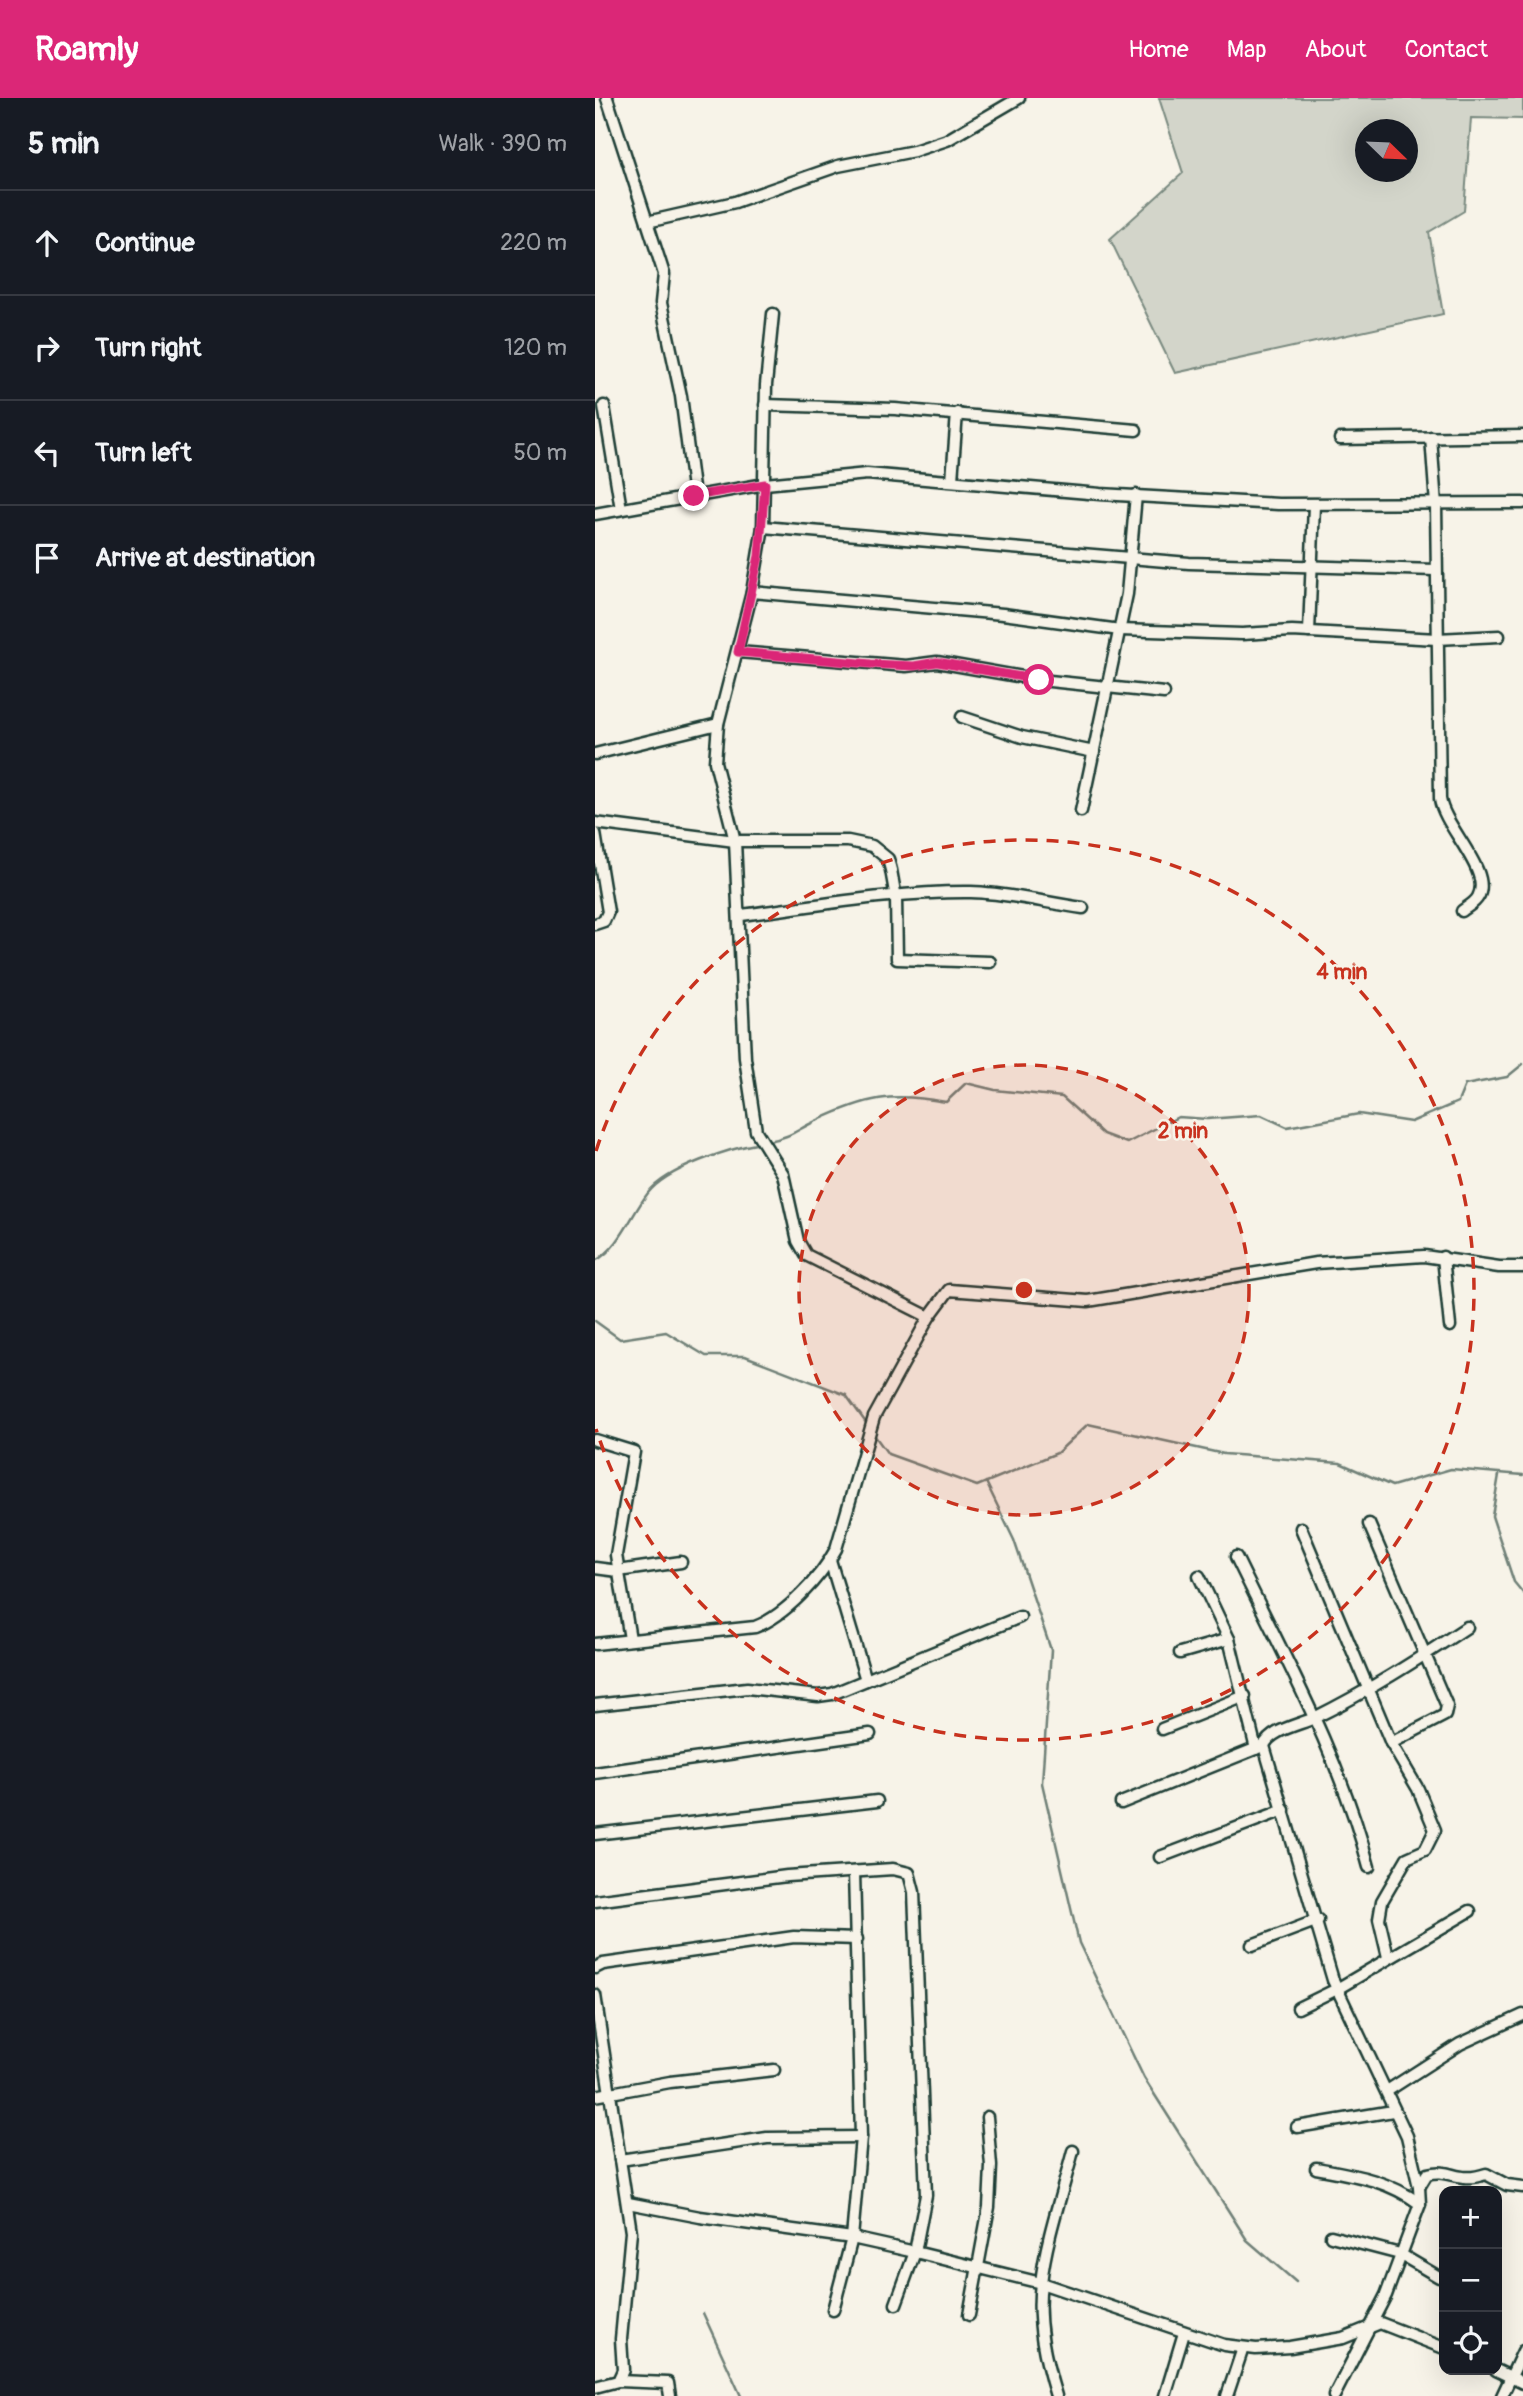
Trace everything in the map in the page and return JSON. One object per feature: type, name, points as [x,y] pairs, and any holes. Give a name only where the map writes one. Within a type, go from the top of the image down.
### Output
[{"type":"street","points":[[607,98],[664,274],[661,303],[681,396],[694,496]]},
{"type":"street","points":[[647,222],[735,202],[838,166],[914,151],[947,140],[1019,98]]},
{"type":"street","points":[[773,314],[765,405],[763,527],[752,592],[718,724],[715,762],[735,841],[741,915],[745,1058],[755,1131],[783,1174],[801,1248],[806,1255],[929,1317]]},
{"type":"street","points":[[765,405],[957,413],[1136,430]]},
{"type":"street","points":[[604,406],[621,509]]},
{"type":"street","points":[[952,480],[957,413]]},
{"type":"street","points":[[1340,439],[1523,436]]},
{"type":"street","points":[[1431,437],[1436,505],[1442,810],[1481,878],[1478,900],[1462,911]]},
{"type":"street","points":[[595,514],[765,484],[867,474],[1136,495],[1314,505],[1523,503]]},
{"type":"street","points":[[1081,810],[1120,630],[1136,495]]},
{"type":"street","points":[[1309,632],[1314,505]]},
{"type":"street","points":[[763,527],[1130,559],[1436,570]]},
{"type":"street","points":[[752,592],[1003,614],[1120,630],[1242,634],[1309,632],[1437,639],[1499,636]]},
{"type":"street","points":[[738,652],[895,666],[937,662],[1039,680],[1164,693]]},
{"type":"street","points":[[962,717],[1022,737],[1094,752]]},
{"type":"street","points":[[595,754],[718,724]]},
{"type":"street","points":[[595,823],[735,841],[861,842],[881,852],[888,859],[896,898],[897,959],[990,962]]},
{"type":"street","points":[[595,833],[608,907],[607,917],[595,924]]},
{"type":"street","points":[[741,915],[896,898],[996,893],[1083,908]]},
{"type":"street","points":[[1443,1257],[1450,1325]]},
{"type":"street","points":[[595,1644],[765,1623],[829,1560],[874,1417],[929,1317],[945,1294],[955,1289],[1088,1301],[1316,1263],[1443,1257],[1499,1267],[1523,1267]]},
{"type":"street","points":[[595,1440],[634,1452],[621,1511],[618,1571],[630,1639]]},
{"type":"street","points":[[1369,1524],[1427,1653],[1447,1712],[1391,1743]]},
{"type":"street","points":[[1301,1528],[1370,1687],[1391,1743],[1417,1789],[1435,1830],[1425,1850],[1406,1858],[1382,1901],[1379,1919],[1388,1956]]},
{"type":"street","points":[[1236,1557],[1314,1718],[1358,1823],[1369,1867]]},
{"type":"street","points":[[829,1560],[866,1680]]},
{"type":"street","points":[[595,1568],[618,1571],[681,1562]]},
{"type":"street","points":[[1199,1576],[1229,1639],[1260,1747],[1284,1810],[1337,1989],[1407,2136],[1419,2187],[1420,2204],[1386,2295],[1334,2396]]},
{"type":"street","points":[[595,1705],[747,1688],[818,1696],[832,1694],[1020,1617]]},
{"type":"street","points":[[1121,1803],[1260,1747],[1268,1738],[1314,1718],[1370,1687],[1467,1627]]},
{"type":"street","points":[[1180,1653],[1229,1639]]},
{"type":"street","points":[[1162,1729],[1245,1696]]},
{"type":"street","points":[[595,1773],[870,1734]]},
{"type":"street","points":[[595,1834],[877,1801]]},
{"type":"street","points":[[1160,1857],[1284,1810]]},
{"type":"street","points":[[595,1901],[787,1876],[901,1869],[909,1873],[913,1881],[926,2195],[915,2252],[896,2304]]},
{"type":"street","points":[[833,2310],[852,2238],[861,2137],[854,1872]]},
{"type":"street","points":[[1298,2008],[1337,1989],[1388,1956],[1470,1910]]},
{"type":"street","points":[[1252,1945],[1318,1920]]},
{"type":"street","points":[[595,1968],[603,1964],[794,1937],[857,1939]]},
{"type":"street","points":[[595,1994],[598,2040],[628,2203],[630,2264],[621,2340],[623,2370],[618,2381]]},
{"type":"street","points":[[1387,2091],[1460,2045],[1523,2014]]},
{"type":"street","points":[[595,2096],[670,2082],[774,2070]]},
{"type":"street","points":[[1297,2127],[1393,2111]]},
{"type":"street","points":[[969,2315],[989,2207],[991,2166],[987,2117]]},
{"type":"street","points":[[620,2160],[768,2138],[861,2137]]},
{"type":"street","points":[[1056,2396],[1046,2364],[1041,2327],[1041,2283],[1073,2151]]},
{"type":"street","points":[[1316,2168],[1378,2180],[1400,2189],[1420,2204]]},
{"type":"street","points":[[1419,2187],[1427,2174],[1440,2171],[1466,2180],[1486,2174],[1507,2185],[1523,2187]]},
{"type":"street","points":[[628,2203],[700,2217],[852,2238],[915,2252],[1041,2283],[1184,2333],[1243,2348],[1303,2345],[1343,2338],[1380,2323],[1439,2346]]},
{"type":"street","points":[[1331,2236],[1400,2254],[1439,2277]]},
{"type":"street","points":[[1165,2396],[1184,2333]]},
{"type":"street","points":[[1227,2396],[1243,2348]]},
{"type":"street","points":[[1502,2396],[1523,2351]]},
{"type":"street","points":[[1502,2373],[1523,2383]]},
{"type":"street","points":[[595,2387],[618,2381],[668,2383],[670,2396]]},
{"type":"shaded area","points":[[1159,98],[1523,98],[1523,119],[1471,118],[1464,211],[1429,232],[1443,314],[1175,373],[1110,239],[1183,173]]},
{"type":"waterway","points":[[768,1141],[865,1102],[894,1097],[946,1102],[966,1083],[995,1090],[1062,1097],[1103,1134],[1127,1143],[1178,1117],[1207,1119],[1261,1115],[1287,1127],[1359,1114],[1411,1122],[1458,1102],[1465,1085],[1507,1077],[1523,1064]]},
{"type":"waterway","points":[[595,1261],[618,1240],[648,1193],[669,1175],[700,1160],[761,1143]]},
{"type":"waterway","points":[[595,1321],[620,1339],[666,1332],[706,1356],[745,1356],[846,1395],[869,1427]]},
{"type":"waterway","points":[[872,1432],[888,1454],[977,1486],[1057,1453],[1088,1424],[1224,1454],[1340,1463],[1392,1486],[1451,1469],[1523,1475]]},
{"type":"waterway","points":[[1499,1475],[1492,1516],[1514,1582],[1523,1593]]},
{"type":"waterway","points":[[986,1482],[1014,1540],[1051,1650],[1042,1783],[1079,1943],[1144,2078],[1247,2240],[1296,2282]]},
{"type":"waterway","points":[[703,2313],[741,2396]]},
{"type":"route","points":[[694,496],[765,484],[759,556],[738,652],[871,664],[914,666],[937,662],[1039,680]]}]
